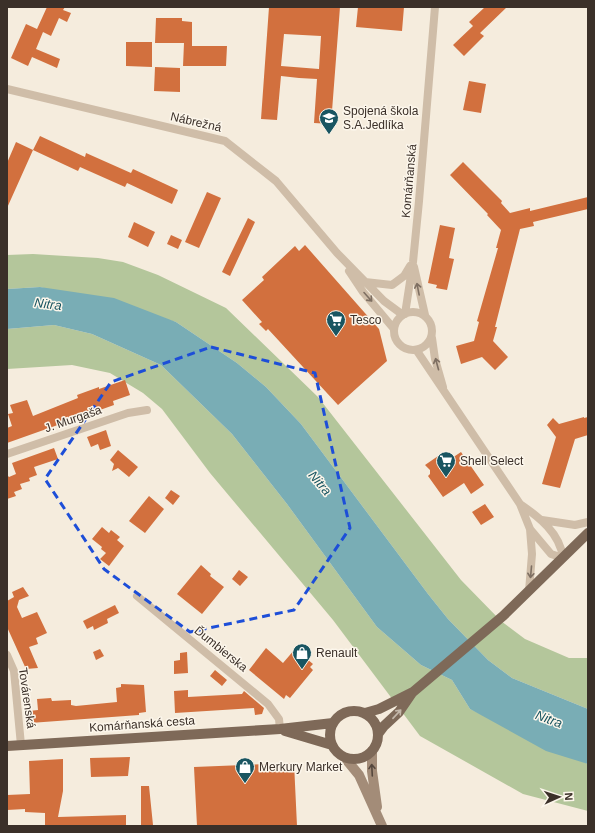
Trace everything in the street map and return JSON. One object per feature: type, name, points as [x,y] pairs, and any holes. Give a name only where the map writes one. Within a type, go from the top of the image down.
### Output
[{"type":"main road","points":[[366,713],[375,722],[378,734],[376,745],[372,751],[360,759],[345,758],[336,752],[332,745],[330,732],[333,723],[339,716],[347,712],[356,711],[366,713],[379,709],[413,692],[496,621],[588,533]]},
{"type":"main road","points":[[378,734],[399,712],[413,692]]},
{"type":"main road","name":"Komárňanská cesta","points":[[7,746],[280,729],[333,723]]},
{"type":"main road","name":"Komárňanská cesta","points":[[280,729],[332,745]]},
{"type":"street","name":"Komárňanská","points":[[394,329],[399,318],[404,314],[413,262],[435,7]]},
{"type":"street","name":"Nábrežná","points":[[7,89],[225,141],[276,181],[337,254],[384,301],[404,314]]},
{"type":"street","name":"Nábrežná","points":[[337,254],[363,292],[394,329]]},
{"type":"street","name":"Komárňanská","points":[[413,262],[424,315],[433,328],[432,338],[435,359],[444,390]]},
{"type":"street","points":[[365,282],[392,285],[404,276],[413,262]]},
{"type":"street","points":[[404,314],[415,312],[424,315]]},
{"type":"street","points":[[394,329],[396,341],[405,349],[417,351],[426,346],[432,338]]},
{"type":"street","name":"Komárňanská","points":[[417,351],[426,363],[432,376],[444,390],[520,504]]},
{"type":"street","name":"J. Murgaša","points":[[7,454],[128,413],[147,410]]},
{"type":"street","points":[[520,504],[542,520],[562,546],[563,558],[551,554],[530,528],[520,504]]},
{"type":"street","points":[[542,520],[575,525],[588,522]]},
{"type":"street","points":[[529,591],[532,554],[530,528]]},
{"type":"street","name":"Ďumbierska","points":[[137,596],[268,704],[279,719],[280,729]]},
{"type":"street","name":"Továrenská","points":[[7,655],[14,671],[21,745]]},
{"type":"street","points":[[372,751],[372,771],[381,821]]},
{"type":"street","points":[[345,758],[358,775],[381,821]]},
{"type":"highlighted area","points":[[211,347],[315,373],[350,528],[294,610],[190,632],[104,569],[45,479],[111,382]]},
{"type":"green space","points":[[33,254],[98,258],[123,262],[158,275],[226,308],[318,397],[461,580],[501,621],[525,639],[569,658],[588,658],[588,709],[512,678],[488,660],[448,619],[428,594],[301,424],[266,387],[237,363],[176,322],[40,287],[7,289],[7,255]]},
{"type":"green space","points":[[54,325],[92,334],[161,365],[232,434],[287,504],[377,627],[421,665],[452,680],[470,709],[588,764],[588,811],[523,794],[420,736],[333,620],[210,473],[162,409],[143,393],[110,373],[72,365],[7,369],[7,329]]},
{"type":"water","name":"Nitra","points":[[40,287],[114,298],[176,322],[237,363],[266,387],[301,424],[448,619],[488,660],[512,678],[588,709],[588,764],[546,751],[470,709],[452,680],[421,665],[377,627],[287,504],[232,434],[161,365],[92,334],[54,325],[7,329],[7,289]]},
{"type":"building","points":[[47,7],[65,7],[63,10],[71,13],[67,22],[59,18],[51,36],[43,32],[36,49],[60,59],[57,68],[32,57],[28,66],[11,58],[26,24],[37,29]]},
{"type":"building","points":[[269,7],[340,7],[331,124],[314,123],[317,79],[281,76],[277,120],[261,119]],"holes":[[[284,34],[321,36],[319,69],[281,66]]]},
{"type":"building","points":[[358,7],[404,7],[402,31],[356,27]]},
{"type":"building","points":[[485,7],[507,7],[480,33],[484,36],[464,56],[453,45],[473,26],[469,22]]},
{"type":"building","points":[[156,18],[182,18],[182,21],[192,22],[192,46],[227,46],[226,66],[183,66],[184,43],[155,43]]},
{"type":"building","points":[[126,42],[152,42],[152,67],[126,66]]},
{"type":"building","points":[[155,67],[180,68],[180,92],[154,91]]},
{"type":"building","points":[[469,81],[486,84],[481,113],[463,110]]},
{"type":"building","points":[[40,136],[85,157],[86,153],[131,173],[133,169],[178,190],[172,204],[127,183],[125,187],[80,167],[78,171],[33,150]]},
{"type":"building","points":[[16,142],[33,150],[7,208],[7,163]]},
{"type":"building","points":[[463,162],[502,201],[501,203],[510,213],[530,208],[530,211],[588,197],[588,209],[533,222],[534,226],[520,229],[495,327],[497,327],[493,341],[508,357],[495,370],[482,357],[461,364],[456,346],[474,341],[479,322],[477,321],[498,248],[496,248],[501,230],[487,215],[488,214],[450,175]]},
{"type":"building","points":[[207,192],[221,198],[199,248],[185,242]]},
{"type":"building","points":[[248,218],[255,222],[230,276],[222,272]]},
{"type":"building","points":[[134,222],[155,232],[148,247],[128,237]]},
{"type":"building","points":[[440,225],[455,228],[449,258],[454,259],[447,290],[436,288],[437,285],[428,283]]},
{"type":"building","points":[[171,235],[182,240],[178,249],[167,244]]},
{"type":"building","points":[[305,245],[379,329],[387,361],[338,405],[268,329],[266,331],[259,324],[262,322],[242,300],[264,280],[262,277],[295,246],[299,251]]},
{"type":"building","points":[[125,380],[130,395],[113,401],[114,405],[7,443],[7,428],[12,426],[8,414],[13,413],[10,405],[27,400],[33,416],[78,398],[77,395]]},
{"type":"building","points":[[588,417],[588,435],[575,439],[560,488],[542,484],[556,437],[547,425],[553,418],[559,424]]},
{"type":"building","points":[[106,430],[111,446],[100,450],[98,444],[91,447],[87,437]]},
{"type":"building","points":[[54,448],[58,459],[34,467],[37,475],[29,478],[30,481],[20,484],[22,489],[14,492],[16,496],[7,499],[7,475],[9,477],[16,474],[12,463]]},
{"type":"building","points":[[118,450],[138,467],[129,477],[118,468],[112,471],[114,464],[110,460]]},
{"type":"building","points":[[461,452],[484,485],[471,494],[464,483],[443,497],[428,476],[430,474],[430,470],[425,465],[441,454],[446,462]]},
{"type":"building","points":[[171,490],[180,496],[173,505],[165,498]]},
{"type":"building","points":[[149,496],[164,509],[145,533],[129,521]]},
{"type":"building","points":[[485,504],[494,517],[481,525],[472,512]]},
{"type":"building","points":[[102,527],[109,533],[111,530],[120,537],[117,540],[124,546],[109,566],[100,559],[106,553],[101,549],[102,547],[92,539]]},
{"type":"building","points":[[201,565],[211,574],[210,576],[224,587],[202,614],[177,594]]},
{"type":"building","points":[[239,570],[248,577],[240,586],[232,579]]},
{"type":"building","points":[[23,587],[29,596],[19,600],[17,607],[22,618],[37,612],[47,633],[36,638],[38,644],[29,647],[38,668],[26,669],[7,627],[7,601],[14,597],[12,592]]},
{"type":"building","points":[[115,605],[119,613],[107,619],[108,623],[94,630],[93,626],[87,629],[83,621]]},
{"type":"building","points":[[266,648],[283,663],[295,649],[313,664],[310,667],[313,670],[290,698],[286,695],[284,699],[249,670]]},
{"type":"building","points":[[100,649],[104,656],[96,660],[93,652]]},
{"type":"building","points":[[187,652],[188,673],[174,674],[174,661],[180,660],[180,653]]},
{"type":"building","points":[[215,670],[227,680],[222,686],[210,676]]},
{"type":"building","points":[[121,684],[144,685],[146,712],[139,713],[139,715],[30,723],[29,711],[38,710],[37,699],[51,698],[52,701],[71,700],[71,705],[76,706],[117,702],[116,688],[121,687]]},
{"type":"building","points":[[188,690],[188,697],[242,694],[244,691],[264,708],[262,714],[255,715],[254,708],[175,713],[174,691]]},
{"type":"building","points":[[130,757],[128,776],[91,777],[90,758]]},
{"type":"building","points":[[63,759],[63,791],[58,817],[126,815],[126,826],[45,826],[45,813],[25,812],[25,809],[7,810],[7,795],[30,794],[29,761]]},
{"type":"building","name":"Merkury Market","points":[[294,763],[297,826],[197,826],[194,767]]},
{"type":"building","points":[[141,786],[149,786],[153,825],[141,826]]},
{"type":"place","name":"Spojená škola S.A.Jedlíka","points":[[329,135]]},
{"type":"place","name":"Tesco","points":[[336,337]]},
{"type":"place","name":"Shell Select","points":[[446,478]]},
{"type":"place","name":"Renault","points":[[302,670]]},
{"type":"place","name":"Merkury Market","points":[[245,784]]}]
